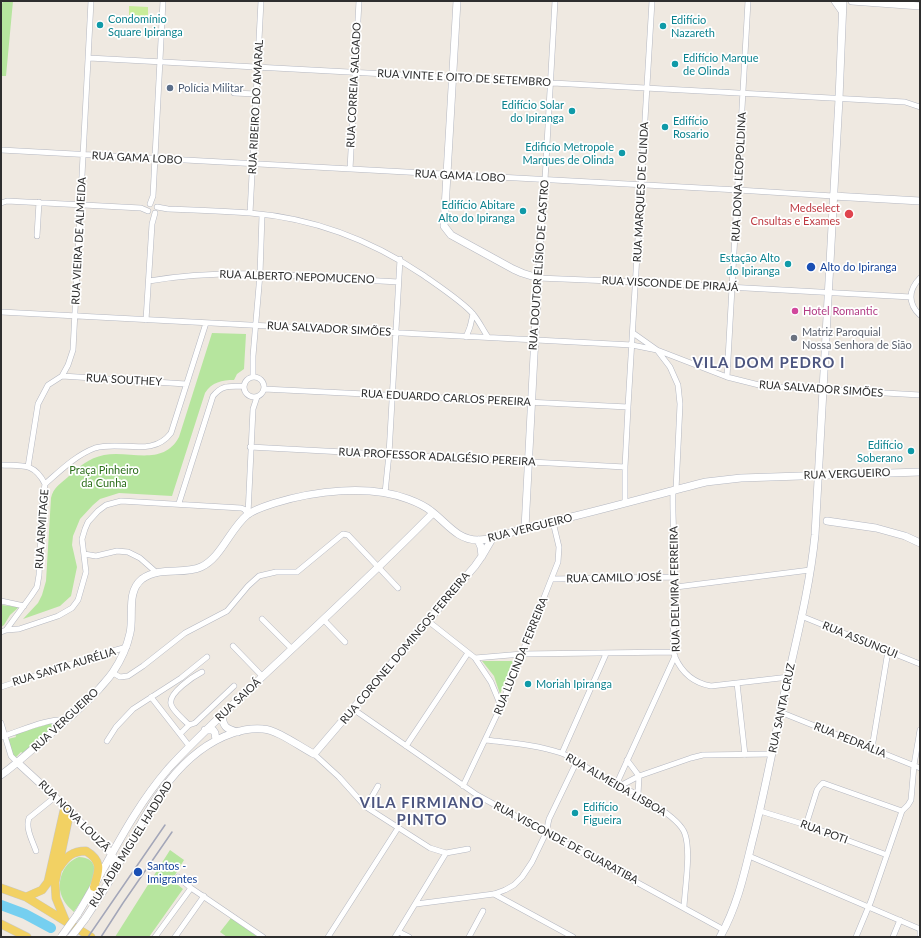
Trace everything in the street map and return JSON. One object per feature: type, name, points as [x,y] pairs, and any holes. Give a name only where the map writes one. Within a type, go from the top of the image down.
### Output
[{"type":"main road","points":[[448,175],[456,1]]},
{"type":"main road","points":[[835,1],[842,11]]},
{"type":"main road","name":"RUA SANTA CRUZ","points":[[720,937],[736,904],[760,811],[780,712],[789,677],[810,570],[815,535],[817,474],[839,99],[842,1]]},
{"type":"main road","points":[[852,1],[920,6]]},
{"type":"main road","name":"RUA VISCONDE DE PIRAJÁ","points":[[448,175],[444,226],[451,235],[513,269],[538,278]]},
{"type":"main road","name":"RUA GAMA LOBO","points":[[833,196],[920,201]]},
{"type":"main road","name":"RUA DOUTOR ELÍSIO DE CASTRO","points":[[525,528],[538,278]]},
{"type":"main road","name":"RUA VERGUEIRO","points":[[1,775],[18,763],[68,720],[87,702],[113,673],[127,647],[131,630],[133,594],[136,586],[144,578],[157,573],[195,569],[208,563],[235,528],[248,514],[265,506],[289,499],[316,494],[348,491],[385,493],[408,499],[433,513],[457,534],[468,539],[478,540],[492,539],[525,528],[706,482],[732,478],[817,474],[920,472]]},
{"type":"main road","points":[[817,504],[819,510],[827,521],[876,528],[905,536],[920,543]]},
{"type":"main road","name":"RUA SAIOÁ","points":[[61,937],[77,915],[94,887],[111,853],[135,813],[168,770],[206,730],[433,513]]},
{"type":"main road","points":[[815,535],[827,521]]},
{"type":"main road","name":"RUA CORONEL DOMINGOS FERREIRA","points":[[314,754],[482,556],[492,539]]},
{"type":"main road","points":[[478,540],[482,556]]},
{"type":"main road","points":[[222,715],[224,725],[227,728],[238,732]]},
{"type":"main road","name":"RUA ADIB MIGUEL HADDAD","points":[[71,937],[85,919],[112,876],[154,803],[179,769],[200,749],[216,740],[238,732],[257,728],[268,730],[314,754]]},
{"type":"main road","points":[[206,730],[211,730],[214,732],[216,740]]},
{"type":"main road","name":"RUA NOVA LOUZÃ","points":[[18,763],[68,809],[111,853],[114,861],[112,876]]},
{"type":"main road","points":[[65,920],[56,898],[55,887],[56,872],[68,809]]},
{"type":"main road","points":[[26,897],[42,890],[48,882],[68,809]]},
{"type":"main road","points":[[56,872],[64,860],[73,853],[86,851],[96,858],[98,864],[99,870],[94,887]]},
{"type":"main road","points":[[1,888],[26,897],[91,937]]},
{"type":"main road","points":[[1,924],[27,937]]},
{"type":"street","name":"RUA VIEIRA DE ALMEIDA","points":[[28,467],[38,404],[48,385],[62,376],[68,365],[73,350],[92,1]]},
{"type":"street","points":[[152,224],[149,208],[153,196],[156,159],[163,1]]},
{"type":"street","name":"RUA RIBEIRO DO AMARAL","points":[[250,213],[261,1]]},
{"type":"street","name":"RUA CORREIA SALGADO","points":[[350,169],[359,1]]},
{"type":"street","name":"RUA DOUTOR ELÍSIO DE CASTRO","points":[[538,278],[555,1]]},
{"type":"street","name":"RUA MARQUES DE OLINDA","points":[[624,503],[628,407],[652,1]]},
{"type":"street","name":"RUA DONA LEOPOLDINA","points":[[727,377],[748,1]]},
{"type":"street","name":"RUA VINTE E OITO DE SETEMBRO","points":[[89,58],[905,102],[920,107]]},
{"type":"street","points":[[234,87],[234,93],[256,94]]},
{"type":"street","name":"RUA GAMA LOBO","points":[[1,150],[833,196]]},
{"type":"street","points":[[146,320],[152,224],[156,209],[153,196]]},
{"type":"street","points":[[1,198],[4,202],[39,202],[262,214],[309,223],[338,231],[370,244],[400,259],[433,282],[473,314],[488,337]]},
{"type":"street","points":[[37,236],[39,202]]},
{"type":"street","points":[[149,208],[156,209]]},
{"type":"street","points":[[252,377],[260,274],[262,214]]},
{"type":"street","points":[[385,493],[389,454],[400,259]]},
{"type":"street","name":"RUA ALBERTO NEPOMUCENO","points":[[149,281],[192,275],[260,274],[398,282]]},
{"type":"street","name":"RUA VISCONDE DE PIRAJÁ","points":[[538,278],[911,297]]},
{"type":"street","points":[[920,278],[913,287],[911,297],[912,304],[920,315]]},
{"type":"street","name":"RUA SALVADOR SIMÕES","points":[[1,312],[632,345],[657,350],[727,377],[763,386],[822,388],[920,395]]},
{"type":"street","points":[[466,336],[470,328],[473,314]]},
{"type":"street","name":"RUA ARMITAGE","points":[[6,630],[37,587],[45,484],[72,461],[95,448],[108,445],[153,446],[160,443],[171,433],[206,323]]},
{"type":"street","name":"RUA SALVADOR SIMÕES","points":[[633,333],[657,350]]},
{"type":"street","name":"RUA DELMIRA FERREIRA","points":[[657,350],[670,367],[678,385],[680,404],[675,491],[676,587],[674,654],[683,671],[692,679],[701,684],[711,686],[737,684],[789,677]]},
{"type":"street","points":[[670,367],[671,361],[675,357]]},
{"type":"street","name":"RUA SOUTHEY","points":[[62,376],[186,384]]},
{"type":"street","points":[[248,514],[252,410],[249,396],[244,390],[244,386],[246,380],[252,377],[261,380],[264,389],[257,397],[252,410]]},
{"type":"street","points":[[179,504],[213,396],[219,389],[244,386]]},
{"type":"street","name":"RUA EDUARDO CARLOS PEREIRA","points":[[264,389],[628,407]]},
{"type":"street","points":[[249,396],[257,397]]},
{"type":"street","name":"RUA PROFESSOR ADALGÉSIO PEREIRA","points":[[250,447],[625,467]]},
{"type":"street","points":[[1,465],[33,468],[42,477],[45,484]]},
{"type":"street","points":[[1,632],[6,630],[14,630],[58,616],[72,608],[78,600],[86,572],[82,539],[84,529],[98,511],[106,505],[121,501],[179,504],[241,508],[248,514]]},
{"type":"street","name":"RUA LUCINDA FERREIRA","points":[[463,786],[501,706],[558,562],[559,554],[553,522]]},
{"type":"street","points":[[113,673],[120,677],[128,676],[185,633],[227,611],[248,586],[259,576],[276,572],[297,572],[344,534],[348,535],[398,588]]},
{"type":"street","points":[[84,554],[96,556],[117,552],[128,552],[140,558],[157,573]]},
{"type":"street","points":[[676,587],[810,570]]},
{"type":"street","name":"RUA CAMILO JOSÉ","points":[[552,579],[675,577]]},
{"type":"street","points":[[1,601],[24,606]]},
{"type":"street","name":"RUA ASSUNGUI","points":[[801,616],[920,664]]},
{"type":"street","points":[[262,619],[292,649]]},
{"type":"street","points":[[323,619],[345,642]]},
{"type":"street","points":[[428,621],[475,658],[492,682],[501,706]]},
{"type":"street","points":[[233,646],[263,677]]},
{"type":"street","name":"RUA SANTA AURÉLIA","points":[[1,687],[127,647]]},
{"type":"street","points":[[872,748],[888,651]]},
{"type":"street","points":[[406,746],[468,653]]},
{"type":"street","points":[[475,658],[522,654],[674,654],[617,783]]},
{"type":"street","points":[[562,753],[606,654]]},
{"type":"street","points":[[107,741],[124,717],[133,709],[181,678],[207,657]]},
{"type":"street","points":[[189,725],[173,707],[171,701],[172,696],[185,683],[202,672]]},
{"type":"street","points":[[737,684],[745,755]]},
{"type":"street","points":[[180,734],[189,725],[195,723],[234,686]]},
{"type":"street","points":[[151,697],[190,747]]},
{"type":"street","name":"RUA VISCONDE DE GUARATIBA","points":[[353,709],[463,786],[724,930]]},
{"type":"street","name":"RUA PEDRÁLIA","points":[[780,712],[920,768]]},
{"type":"street","points":[[3,736],[52,721],[68,720]]},
{"type":"street","points":[[1,723],[3,736],[12,756],[18,763]]},
{"type":"street","points":[[856,937],[902,811],[911,800],[914,765],[920,730]]},
{"type":"street","name":"RUA ALMEIDA LISBOA","points":[[486,740],[529,745],[562,753],[597,774],[638,795],[671,817],[682,827],[685,834],[687,854],[684,907]]},
{"type":"street","points":[[314,754],[339,777],[366,807],[430,848],[446,853],[468,849]]},
{"type":"street","points":[[622,786],[640,776],[691,758],[703,756],[772,754]]},
{"type":"street","points":[[627,760],[640,776],[638,795]]},
{"type":"street","points":[[416,904],[494,894],[514,885],[522,877],[532,862],[546,833],[549,819],[577,762]]},
{"type":"street","points":[[806,825],[817,790],[823,783],[902,811]]},
{"type":"street","points":[[366,807],[378,786]]},
{"type":"street","points":[[36,852],[28,827],[29,818],[55,797]]},
{"type":"street","name":"RUA POTI","points":[[760,811],[806,825],[887,855]]},
{"type":"street","points":[[328,937],[398,828]]},
{"type":"street","points":[[395,937],[446,853]]},
{"type":"street","points":[[749,856],[920,929]]},
{"type":"street","points":[[178,877],[191,888],[263,937]]},
{"type":"street","points":[[155,937],[191,888]]},
{"type":"street","points":[[494,894],[573,937]]},
{"type":"street","points":[[175,937],[204,896]]},
{"type":"street","points":[[469,937],[483,911]]},
{"type":"street","points":[[893,937],[900,920]]},
{"type":"street","points":[[399,932],[409,937]]},
{"type":"street","points":[[920,932],[920,937]]},
{"type":"green space","points":[[3,1],[13,1],[6,76],[1,76],[1,7]]},
{"type":"green space","points":[[129,6],[148,7],[148,17],[129,15]]},
{"type":"green space","name":"Praça Pinheiro da Cunha","points":[[212,333],[246,334],[244,369],[237,374],[234,380],[218,382],[211,386],[205,393],[172,496],[119,493],[100,499],[80,519],[73,536],[72,545],[77,567],[71,596],[60,606],[23,619],[38,603],[46,581],[51,498],[54,491],[84,463],[93,458],[114,454],[155,455],[164,452],[172,446],[179,437]]},
{"type":"green space","points":[[1,605],[19,607],[10,615],[1,627]]},
{"type":"green space","points":[[482,661],[513,661],[500,694],[494,676]]},
{"type":"green space","points":[[52,723],[51,731],[24,754],[21,752],[14,759],[8,739],[16,737],[15,734]]},
{"type":"green space","points":[[170,850],[184,860],[172,880],[183,889],[149,937],[115,937]]},
{"type":"green space","points":[[79,857],[89,859],[93,864],[94,872],[88,889],[74,912],[63,899],[60,883],[66,867],[74,859]]},
{"type":"green space","points":[[231,918],[258,937],[227,937],[220,932]]},
{"type":"waterway","points":[[1,905],[25,914],[51,928]]},
{"type":"railway","points":[[88,937],[165,825]]},
{"type":"railway","points":[[101,937],[172,832]]},
{"type":"place","name":"Condomínio Square Ipiranga","points":[[100,25]]},
{"type":"place","name":"Edifício Nazareth","points":[[663,26]]},
{"type":"place","name":"Edifício Marque de Olinda","points":[[675,64]]},
{"type":"place","name":"Polícia Militar","points":[[170,88]]},
{"type":"place","name":"Edifício Solar do Ipiranga","points":[[572,111]]},
{"type":"place","name":"Edifício Rosario","points":[[665,127]]},
{"type":"place","name":"Edificío Metropole Marques de Olinda","points":[[622,153]]},
{"type":"place","name":"Edifício Abitare Alto do Ipiranga","points":[[523,211]]},
{"type":"place","name":"Medselect Cnsultas e Exames","points":[[849,214]]},
{"type":"place","name":"Estação Alto do Ipiranga","points":[[788,264]]},
{"type":"place","name":"Alto do Ipiranga","points":[[811,267]]},
{"type":"place","name":"Hotel Romantic","points":[[795,311]]},
{"type":"place","name":"Matriz Paroquial Nossa Senhora de Sião","points":[[794,338]]},
{"type":"place","name":"Edifício Soberano","points":[[911,451]]},
{"type":"place","name":"Moriah Ipiranga","points":[[528,684]]},
{"type":"place","name":"Edifício Figueira","points":[[575,813]]},
{"type":"place","name":"Santos - Imigrantes","points":[[138,872]]},
{"type":"district","name":"VILA DOM PEDRO I","points":[[769,363]]},
{"type":"district","name":"VILA FIRMIANO PINTO","points":[[422,812]]}]
